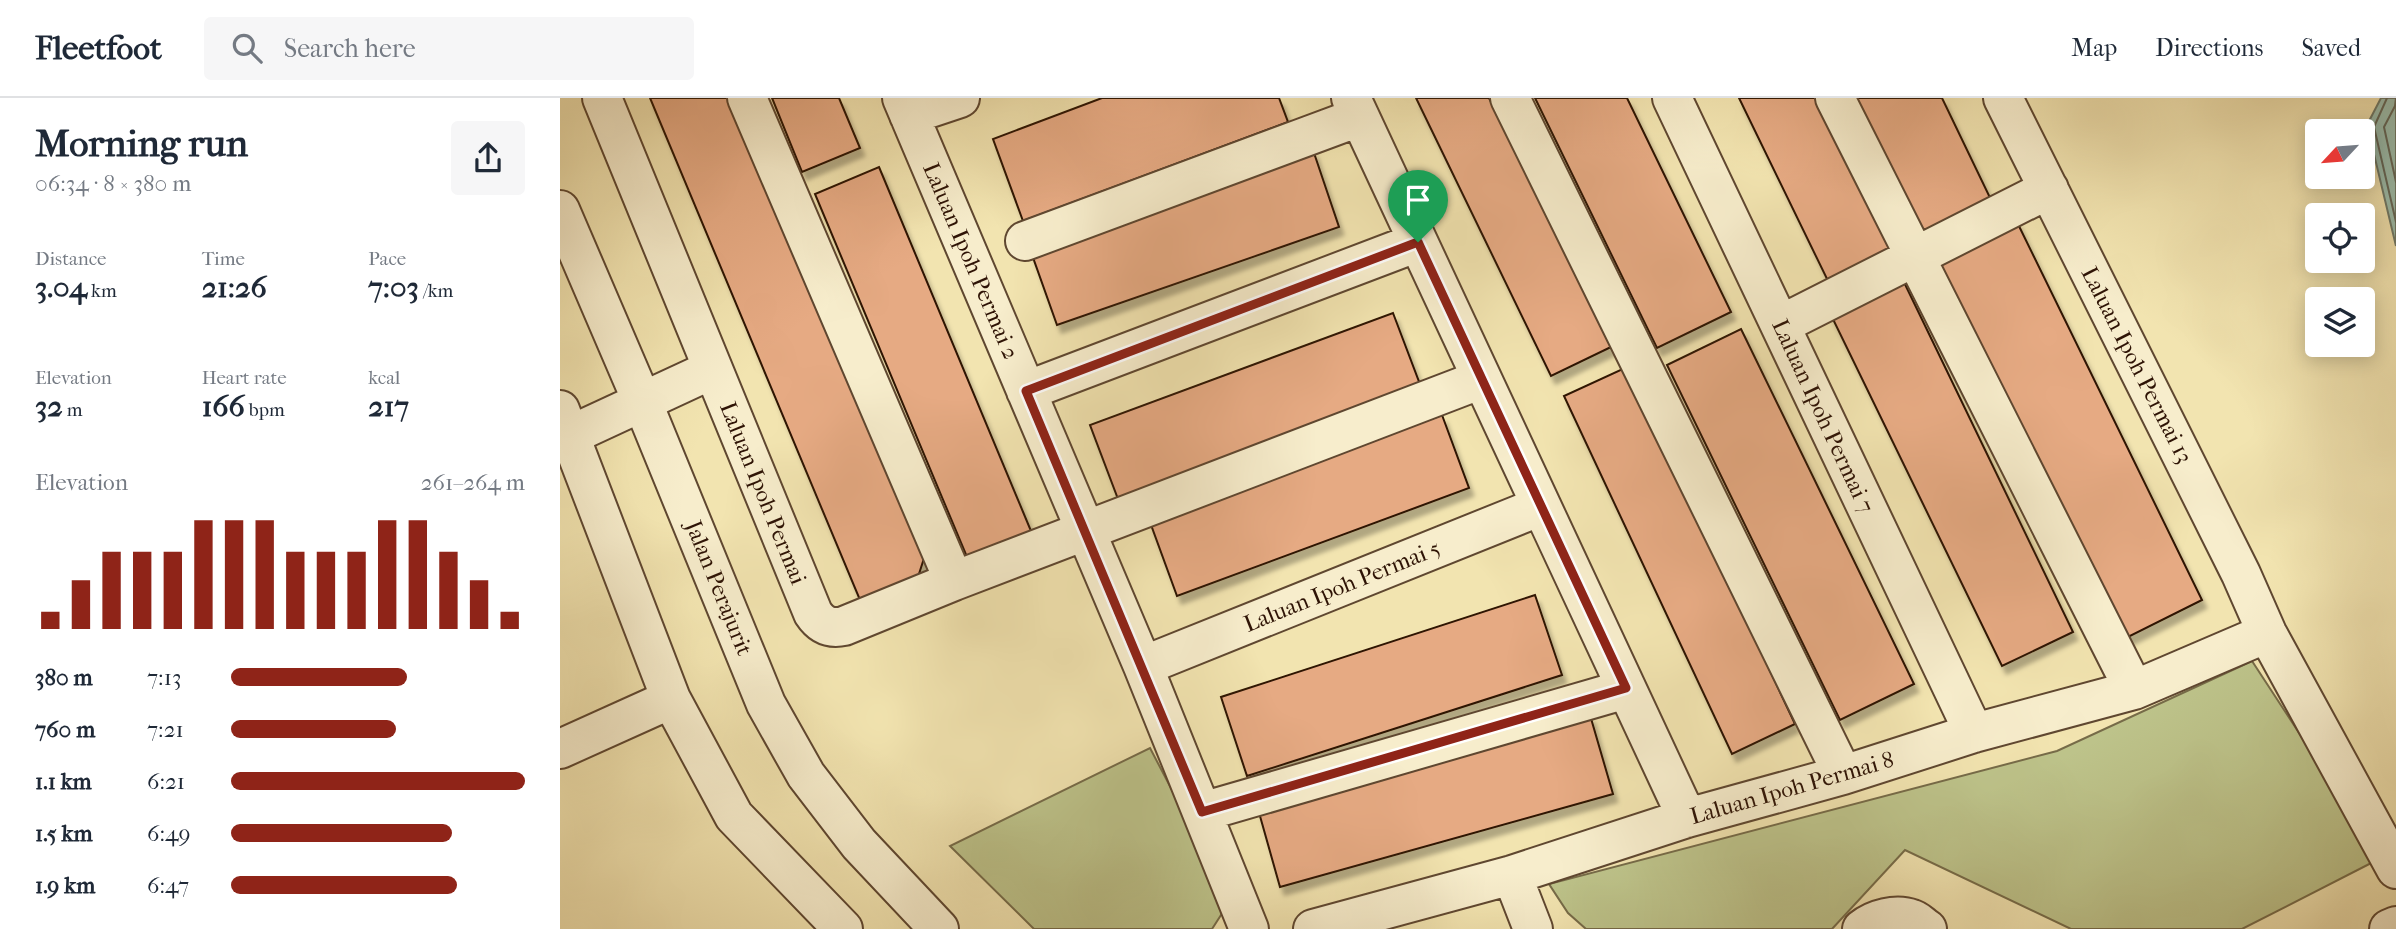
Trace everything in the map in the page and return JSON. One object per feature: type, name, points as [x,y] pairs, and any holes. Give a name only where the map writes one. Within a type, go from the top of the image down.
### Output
[{"type":"street","name":"Laluan Ipoh Permai","points":[[602,98],[818,621],[835,628],[1482,379]]},
{"type":"street","points":[[747,98],[954,581]]},
{"type":"street","points":[[906,106],[960,98]]},
{"type":"street","points":[[1510,98],[1843,775]]},
{"type":"street","name":"Laluan Ipoh Permai 7","points":[[1672,98],[1973,733]]},
{"type":"street","points":[[1836,98],[2134,690]]},
{"type":"street","name":"Laluan Ipoh Permai 13","points":[[2003,98],[2241,574],[2267,634],[2396,869]]},
{"type":"street","name":"Laluan Ipoh Permai 2","points":[[906,106],[1143,666],[1250,929]]},
{"type":"street","points":[[1025,241],[1355,107],[1688,818]]},
{"type":"street","points":[[1780,325],[2049,189]]},
{"type":"street","name":"Jalan Perajurit","points":[[560,211],[642,401],[766,704],[806,775],[859,844],[939,929]]},
{"type":"street","points":[[1026,391],[1418,242]]},
{"type":"street","points":[[713,369],[642,401],[564,428],[671,699],[734,816],[843,929]]},
{"type":"street","name":"Laluan Ipoh Permai 5","points":[[1143,666],[1541,506]]},
{"type":"street","name":"Laluan Ipoh Permai 8","points":[[1313,929],[1513,875],[1688,818],[1843,775],[1973,733],[2134,690],[2267,634]]},
{"type":"street","points":[[1202,812],[1626,688]]},
{"type":"street","points":[[560,749],[671,699]]},
{"type":"street","points":[[1513,875],[1533,929]]},
{"type":"street","points":[[1862,929],[1869,923],[1888,917],[1912,919],[1927,929]]},
{"type":"street","points":[[2389,929],[2396,926]]},
{"type":"green space","points":[[2252,661],[2381,858],[2242,929],[2071,929],[1905,850],[1832,929],[1586,929],[1568,913],[1549,884],[2057,751]]},
{"type":"green space","points":[[1150,748],[1230,901],[1212,929],[1034,929],[950,846]]},
{"type":"water","points":[[2381,98],[2396,98],[2396,246],[2375,158],[2375,119],[2370,119]]},
{"type":"building","points":[[650,98],[728,98],[926,552],[918,577],[860,600]]},
{"type":"building","points":[[772,98],[839,98],[860,148],[802,172]]},
{"type":"building","points":[[1102,98],[1279,98],[1288,122],[1023,221],[993,139]]},
{"type":"building","points":[[1416,98],[1489,98],[1611,347],[1551,376]]},
{"type":"building","points":[[1535,98],[1627,98],[1731,312],[1657,348]]},
{"type":"building","points":[[1739,98],[1819,98],[1894,251],[1829,283]]},
{"type":"building","points":[[1856,98],[1942,98],[1994,206],[1924,239]]},
{"type":"building","points":[[1313,150],[1339,227],[1057,325],[1030,249]]},
{"type":"building","points":[[879,167],[1031,531],[967,557],[815,194]]},
{"type":"building","points":[[2016,220],[2202,600],[2124,639],[1937,259]]},
{"type":"building","points":[[1901,276],[2073,632],[2002,666],[1829,311]]},
{"type":"building","points":[[1393,313],[1421,387],[1118,499],[1090,425]]},
{"type":"building","points":[[1741,329],[1914,684],[1840,720],[1667,365]]},
{"type":"building","points":[[1627,367],[1795,724],[1732,754],[1564,396]]},
{"type":"building","points":[[1442,415],[1469,488],[1177,596],[1150,522]]},
{"type":"building","points":[[1535,595],[1562,675],[1247,776],[1221,697]]},
{"type":"building","points":[[1590,715],[1613,794],[1280,887],[1258,809]]},
{"type":"route","points":[[1418,242],[1626,688],[1202,812],[1026,391],[1418,242]]}]
